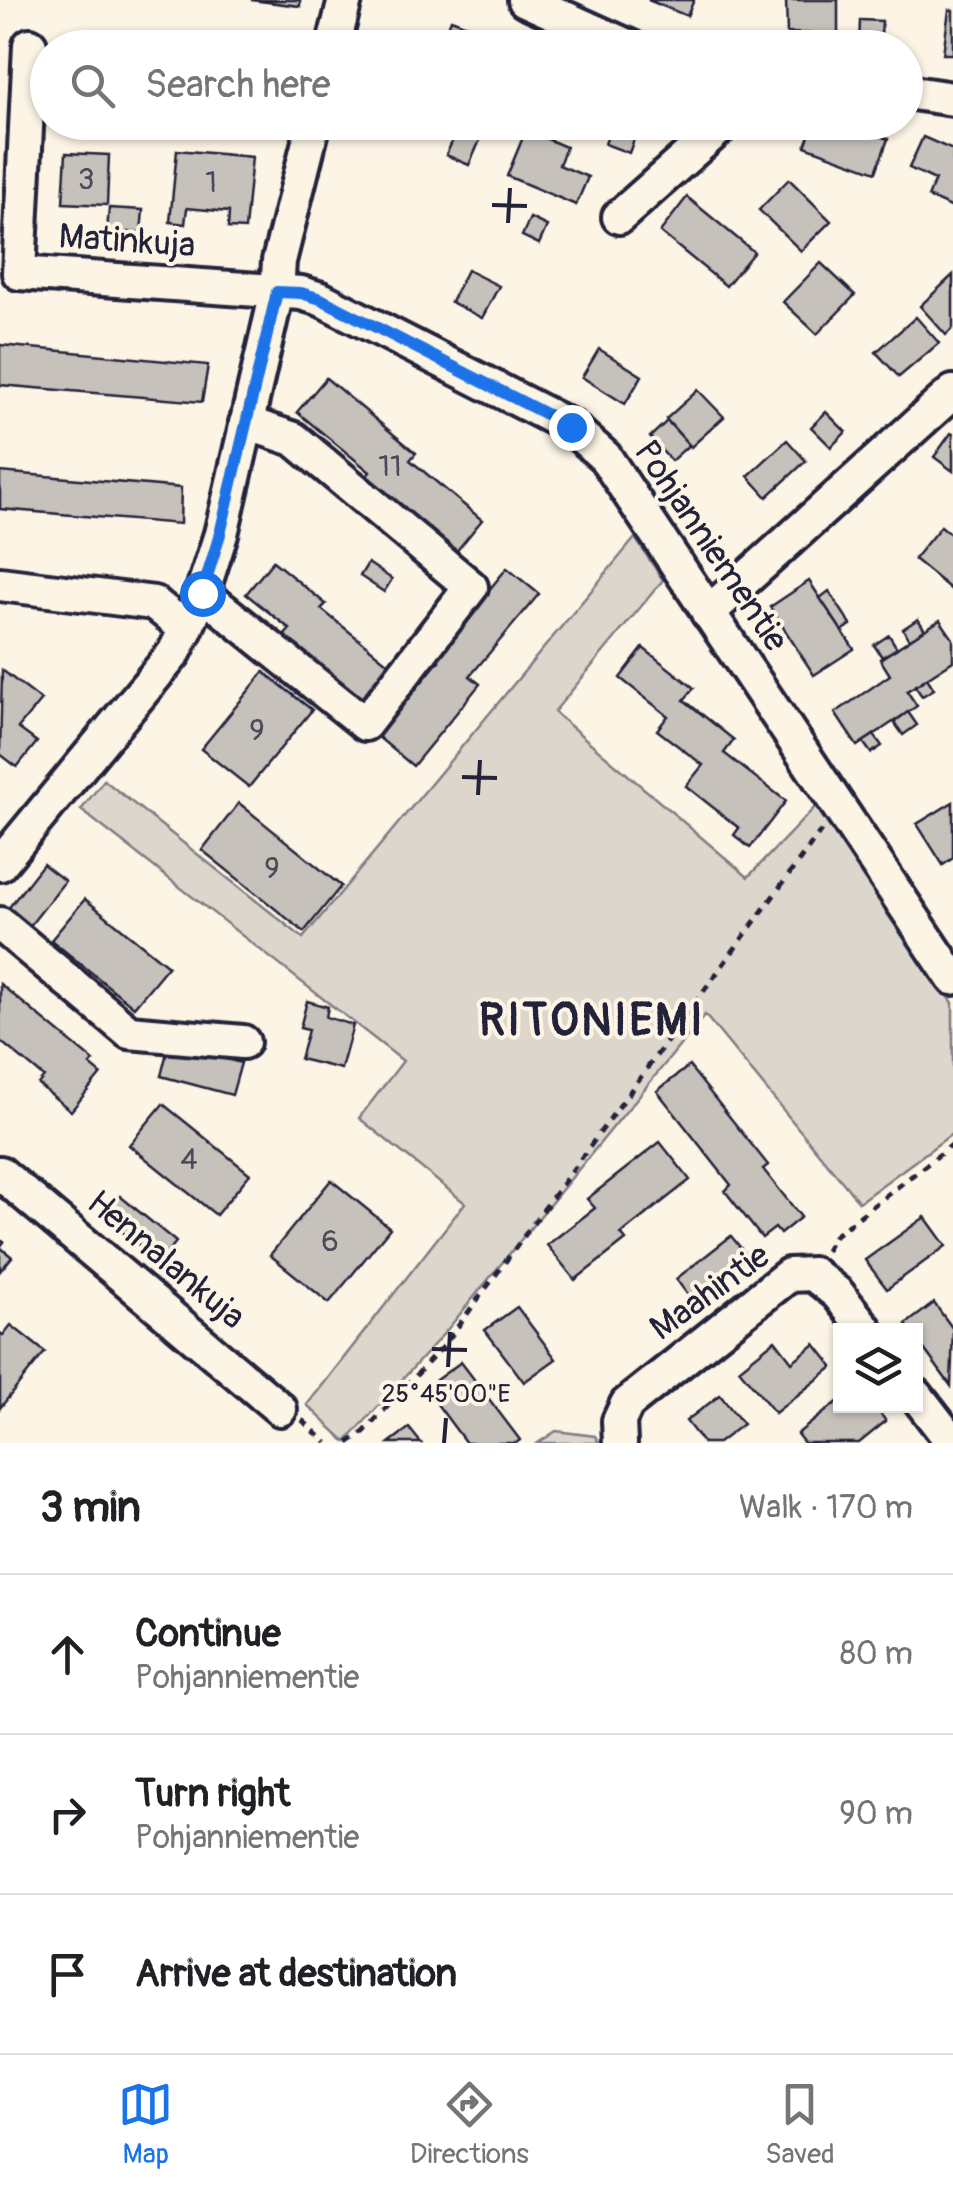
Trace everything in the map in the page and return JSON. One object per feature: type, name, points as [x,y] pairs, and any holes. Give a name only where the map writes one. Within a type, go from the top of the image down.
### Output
[{"type":"street","points":[[338,30],[345,0]]},
{"type":"street","points":[[525,0],[592,30]]},
{"type":"street","name":"Matinkuja","points":[[30,45],[19,273],[277,292]]},
{"type":"street","points":[[923,95],[953,99]]},
{"type":"street","points":[[0,864],[174,652],[202,593],[220,534],[309,140]]},
{"type":"street","points":[[619,217],[706,140]]},
{"type":"street","name":"Pohjanniementie","points":[[277,292],[321,299],[571,427],[604,457],[838,808],[949,961]]},
{"type":"street","points":[[708,613],[953,392]]},
{"type":"street","points":[[202,593],[365,724],[472,587],[294,439],[246,424]]},
{"type":"street","points":[[0,584],[154,603],[186,629]]},
{"type":"street","points":[[0,924],[129,1032],[243,1042]]},
{"type":"street","name":"Hennalankuja","points":[[0,1173],[280,1408]]},
{"type":"street","name":"Maahintie","points":[[620,1443],[619,1421],[627,1404],[789,1275],[814,1274],[838,1294],[861,1323]]},
{"type":"street","points":[[923,1404],[952,1443]]},
{"type":"path","points":[[348,1443],[364,1432],[445,1344],[838,808]]},
{"type":"path","points":[[814,1274],[834,1236],[953,1144]]},
{"type":"shaded area","points":[[635,538],[663,580],[554,712],[748,877],[820,802],[953,1003],[953,1133],[859,1202],[705,1015],[447,1330],[346,1442],[307,1405],[465,1203],[359,1118],[403,1061],[81,810],[104,780],[303,938]]},
{"type":"shaded area","points":[[556,1431],[595,1436],[599,1443],[538,1443]]},
{"type":"building","points":[[251,0],[300,0],[300,6]]},
{"type":"building","points":[[648,0],[694,0],[687,16]]},
{"type":"building","points":[[786,0],[838,0],[838,30],[787,30]]},
{"type":"building","points":[[949,10],[953,10],[953,54],[943,54]]},
{"type":"building","points":[[451,19],[480,30],[447,30]]},
{"type":"building","points":[[860,20],[882,21],[881,30],[860,30]]},
{"type":"building","points":[[923,137],[953,150],[953,208],[928,197],[935,180],[909,168]]},
{"type":"building","points":[[453,140],[480,140],[469,165],[446,155]]},
{"type":"building","points":[[522,140],[550,140],[566,147],[559,165],[588,177],[576,205],[507,176]]},
{"type":"building","points":[[606,140],[634,140],[629,153],[605,144]]},
{"type":"building","points":[[807,140],[888,140],[876,172],[805,146]]},
{"type":"building","points":[[177,150],[252,157],[245,229],[228,228],[229,212],[187,208],[185,224],[170,222]]},
{"type":"building","points":[[66,153],[109,155],[107,205],[63,203]]},
{"type":"building","points":[[789,179],[831,221],[801,251],[759,210]]},
{"type":"building","points":[[687,197],[754,252],[726,286],[660,232]]},
{"type":"building","points":[[109,208],[143,210],[141,233],[107,231]]},
{"type":"building","points":[[530,218],[547,226],[539,244],[522,236]]},
{"type":"building","points":[[821,263],[855,295],[817,334],[783,302]]},
{"type":"building","points":[[467,270],[499,286],[482,318],[451,302]]},
{"type":"building","points":[[953,275],[953,328],[946,335],[920,306]]},
{"type":"building","points":[[916,317],[939,343],[899,377],[876,352]]},
{"type":"building","points":[[0,345],[208,365],[202,402],[0,385]]},
{"type":"building","points":[[599,349],[642,376],[625,404],[582,377]]},
{"type":"building","points":[[326,378],[416,453],[410,460],[482,520],[455,553],[365,478],[370,472],[297,412]]},
{"type":"building","points":[[698,390],[724,417],[691,447],[666,419]]},
{"type":"building","points":[[826,412],[846,432],[831,447],[811,427]]},
{"type":"building","points":[[667,421],[689,445],[671,461],[650,437]]},
{"type":"building","points":[[953,434],[953,471],[934,457]]},
{"type":"building","points":[[787,440],[806,461],[767,497],[748,476]]},
{"type":"building","points":[[0,472],[181,488],[180,524],[0,509]]},
{"type":"building","points":[[941,526],[953,536],[953,591],[914,559]]},
{"type":"building","points":[[273,561],[326,604],[321,609],[392,666],[365,701],[284,636],[290,629],[246,594]]},
{"type":"building","points":[[368,563],[392,579],[384,592],[360,576]]},
{"type":"building","points":[[507,568],[539,594],[470,676],[480,684],[413,766],[377,736],[439,661],[434,657]]},
{"type":"building","points":[[809,581],[854,649],[814,675],[770,607]]},
{"type":"building","points":[[829,591],[851,625],[842,631],[820,598]]},
{"type":"building","points":[[918,619],[925,630],[909,640],[903,629]]},
{"type":"building","points":[[940,620],[953,639],[953,661],[907,691],[917,706],[857,746],[835,713],[890,675],[880,659]]},
{"type":"building","points":[[889,635],[897,648],[882,657],[874,645]]},
{"type":"building","points":[[643,648],[694,688],[684,700],[734,740],[724,753],[786,801],[750,848],[734,835],[739,828],[686,786],[703,765],[657,730],[668,716],[620,678]]},
{"type":"building","points":[[2,670],[41,700],[18,728],[37,742],[17,767],[0,754]]},
{"type":"building","points":[[264,672],[312,710],[249,787],[201,749]]},
{"type":"building","points":[[927,678],[934,689],[922,696],[915,686]]},
{"type":"building","points":[[908,712],[917,725],[903,735],[894,722]]},
{"type":"building","points":[[874,735],[882,746],[871,753],[863,742]]},
{"type":"building","points":[[953,802],[953,858],[943,865],[917,824]]},
{"type":"building","points":[[239,803],[341,886],[304,932],[202,850]]},
{"type":"building","points":[[43,864],[65,881],[25,932],[3,915]]},
{"type":"building","points":[[85,899],[168,966],[134,1007],[51,940]]},
{"type":"building","points":[[0,984],[94,1061],[90,1065],[101,1074],[71,1111],[38,1084],[44,1077],[0,1041]]},
{"type":"building","points":[[307,1001],[328,1007],[326,1017],[353,1025],[341,1069],[300,1059],[308,1030],[300,1028]]},
{"type":"building","points":[[169,1044],[241,1063],[232,1095],[161,1076]]},
{"type":"building","points":[[689,1066],[768,1165],[763,1169],[801,1217],[780,1234],[775,1228],[762,1238],[725,1191],[731,1185],[657,1091]]},
{"type":"building","points":[[163,1104],[250,1174],[216,1215],[129,1145]]},
{"type":"building","points":[[660,1142],[690,1180],[621,1234],[626,1240],[575,1280],[547,1245],[595,1208],[587,1199]]},
{"type":"building","points":[[331,1180],[390,1228],[329,1303],[270,1255]]},
{"type":"building","points":[[120,1196],[176,1242],[160,1262],[104,1217]]},
{"type":"building","points":[[925,1217],[946,1246],[887,1289],[865,1260]]},
{"type":"building","points":[[731,1236],[749,1258],[693,1302],[676,1279]]},
{"type":"building","points":[[0,1247],[12,1257],[0,1271]]},
{"type":"building","points":[[934,1303],[953,1329],[951,1386],[923,1348],[923,1323],[907,1323]]},
{"type":"building","points":[[517,1307],[556,1359],[524,1382],[485,1330]]},
{"type":"building","points":[[11,1325],[45,1352],[0,1408],[0,1333],[3,1335]]},
{"type":"building","points":[[775,1340],[792,1362],[815,1344],[833,1367],[775,1413],[739,1369]]},
{"type":"building","points":[[461,1362],[520,1440],[516,1443],[466,1443],[425,1388]]},
{"type":"building","points":[[720,1395],[743,1424],[718,1443],[703,1443],[686,1421]]},
{"type":"building","points":[[833,1406],[833,1413],[880,1413],[886,1421],[859,1443],[804,1443],[797,1434]]},
{"type":"building","points":[[409,1428],[421,1443],[389,1443]]},
{"type":"district","name":"RITONIEMI","points":[[592,1021]]},
{"type":"route","points":[[202,593],[220,534],[277,292],[321,299],[571,427]]}]
